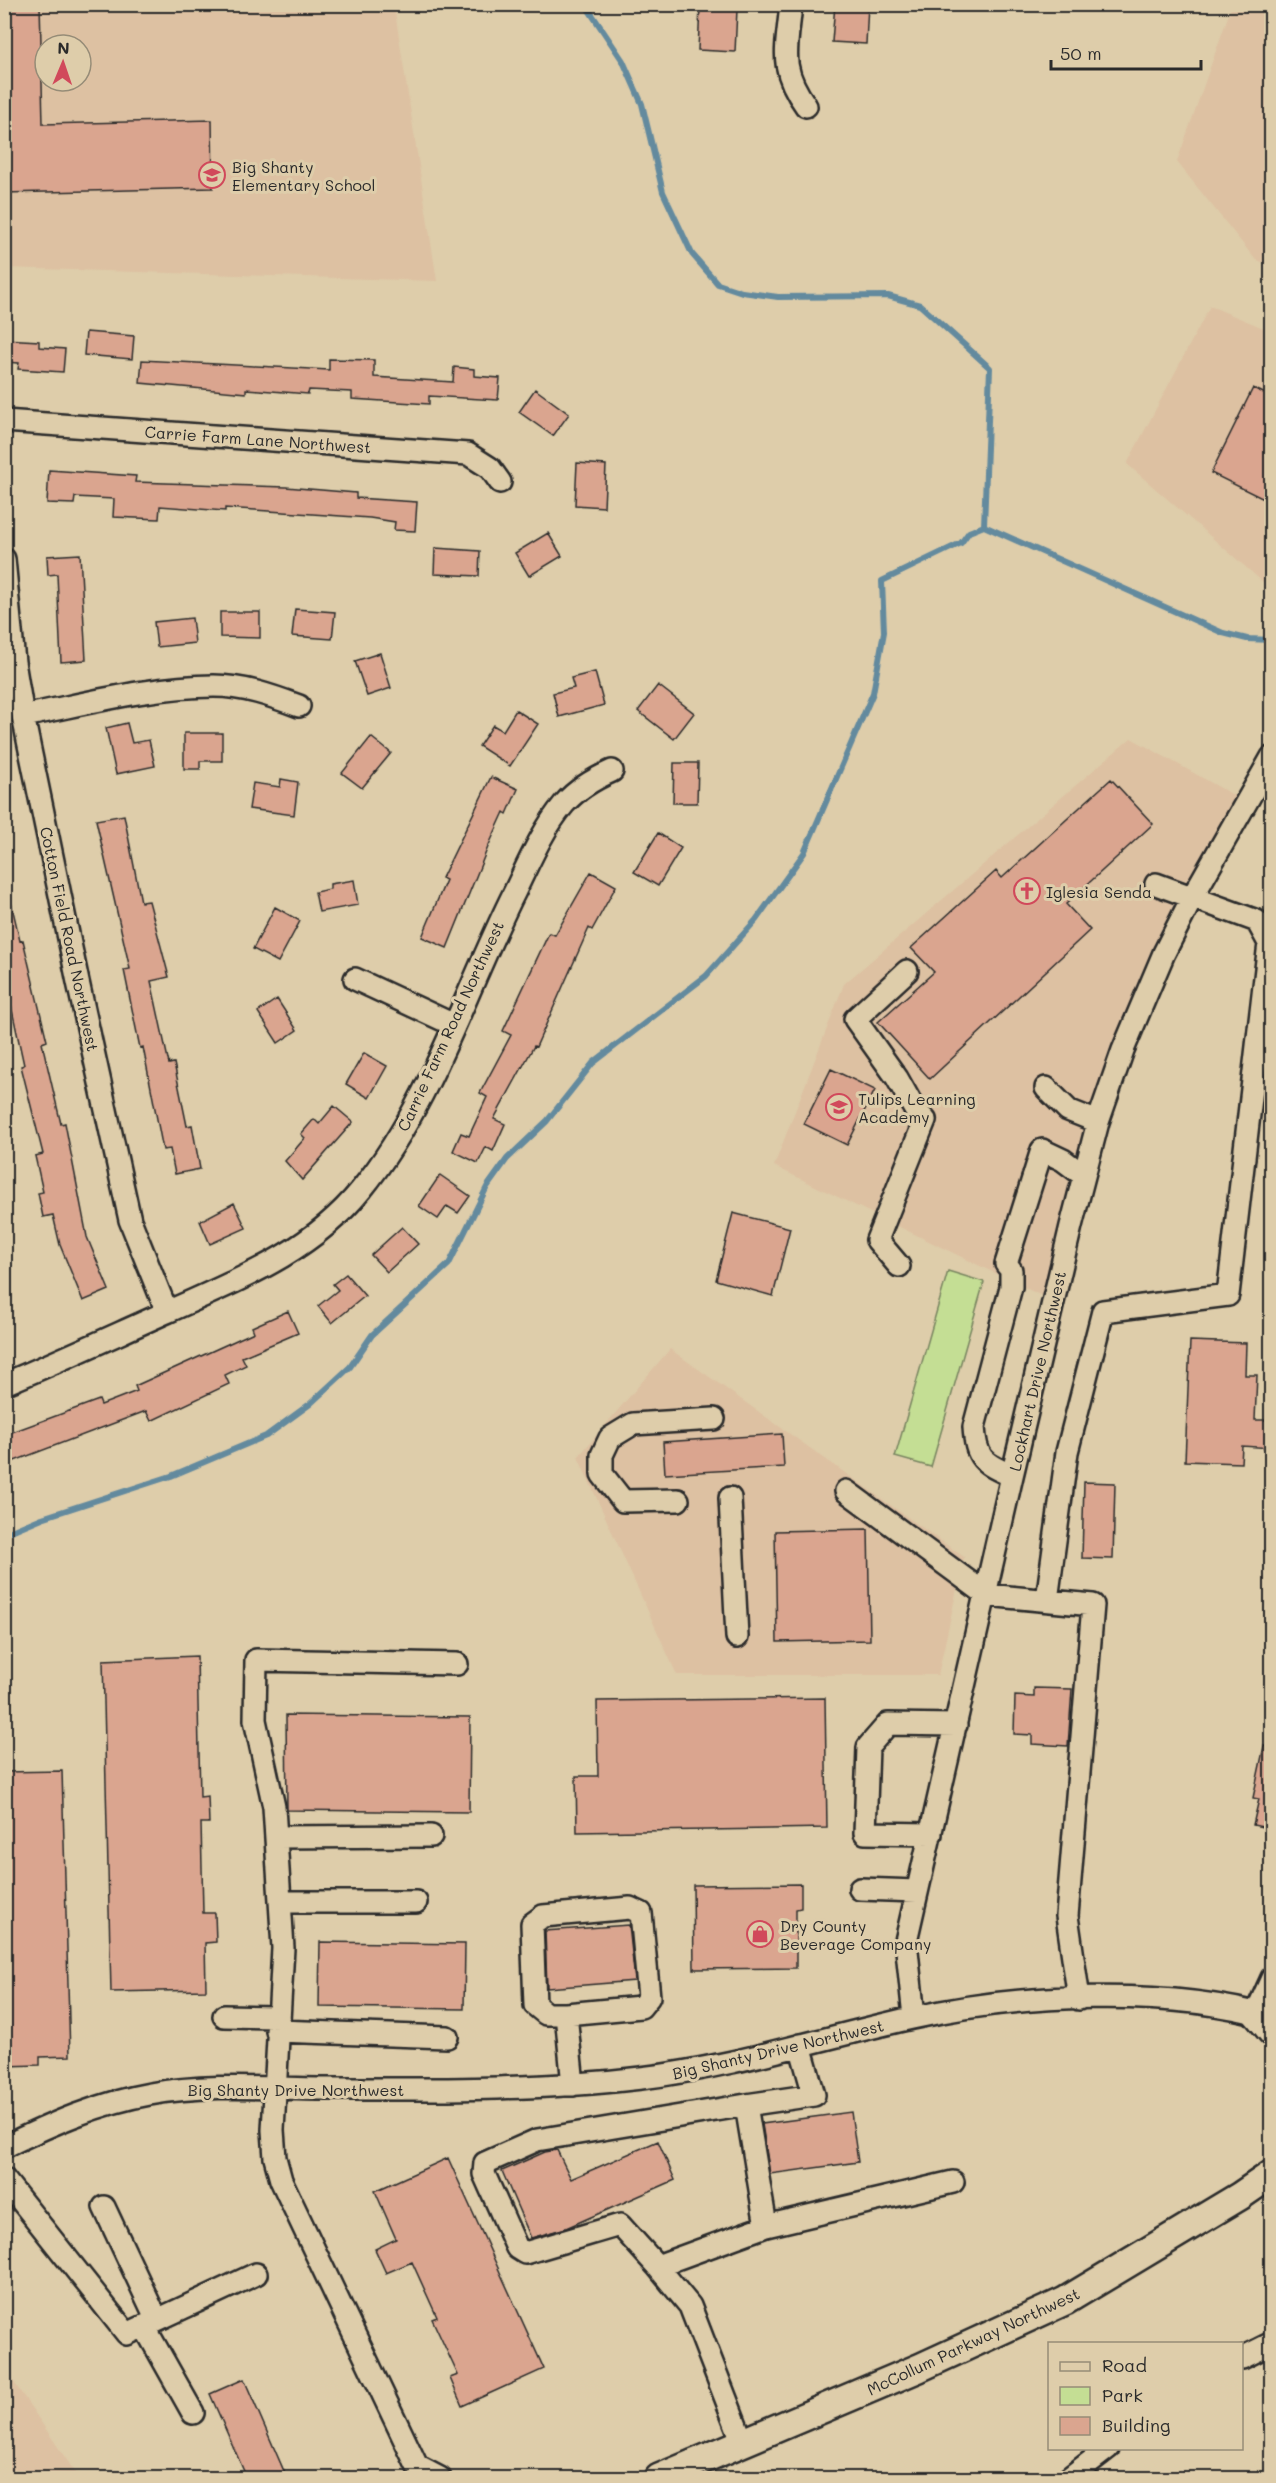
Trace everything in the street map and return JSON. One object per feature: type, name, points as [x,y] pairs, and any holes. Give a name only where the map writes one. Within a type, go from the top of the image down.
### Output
[{"type":"main road","name":"McCollum Parkway Northwest","points":[[659,2478],[919,2368],[1065,2301],[1240,2196],[1272,2174]]},
{"type":"street","points":[[791,4],[786,69],[794,89],[807,106]]},
{"type":"street","name":"Carrie Farm Lane Northwest","points":[[4,420],[468,454],[490,468],[500,482]]},
{"type":"street","name":"Cotton Field Road Northwest","points":[[4,560],[14,662],[23,716],[125,1200],[136,1239],[167,1312]]},
{"type":"street","points":[[23,716],[164,690],[215,686],[256,692],[299,706]]},
{"type":"street","name":"Lockhart Drive Northwest","points":[[914,2018],[906,1941],[987,1595],[1012,1476],[1083,1175],[1098,1122],[1144,999],[1193,897],[1272,757]]},
{"type":"street","name":"Carrie Farm Road Northwest","points":[[4,1384],[278,1261],[310,1239],[346,1207],[361,1190],[399,1136],[454,1025],[501,919],[554,817],[578,790],[612,771]]},
{"type":"street","points":[[1047,1600],[1067,1452],[1103,1311],[1228,1295],[1269,943],[1257,921],[1156,884]]},
{"type":"street","points":[[899,1266],[877,1240],[925,1120],[915,1110],[897,1078],[855,1020],[907,971]]},
{"type":"street","points":[[355,979],[454,1025]]},
{"type":"street","points":[[1046,1088],[1068,1110],[1098,1122]]},
{"type":"street","points":[[1012,1476],[989,1466],[980,1458],[975,1445],[974,1427],[1011,1287],[1011,1270],[1006,1264],[1042,1150],[1063,1160],[1083,1175]]},
{"type":"street","points":[[678,1500],[623,1501],[602,1474],[602,1455],[610,1438],[633,1424],[714,1419]]},
{"type":"street","points":[[846,1491],[987,1595],[1093,1605],[1067,1916],[1079,1999]]},
{"type":"street","points":[[730,1498],[737,1637]]},
{"type":"street","points":[[440,2478],[417,2466],[281,2180],[273,2145],[283,1948],[274,1807],[255,1719],[256,1660],[457,1664]]},
{"type":"street","points":[[931,1834],[865,1833],[868,1747],[888,1724],[956,1725]]},
{"type":"street","points":[[276,1837],[431,1836]]},
{"type":"street","points":[[860,1890],[917,1891]]},
{"type":"street","points":[[280,1902],[416,1902]]},
{"type":"street","points":[[630,1908],[641,1913],[649,1997],[641,2007],[566,2014],[546,2014],[536,2005],[532,1924],[543,1916],[630,1908]]},
{"type":"street","points":[[1266,2021],[1272,1978]]},
{"type":"street","name":"Big Shanty Drive Northwest","points":[[4,2147],[92,2109],[148,2094],[200,2087],[484,2089],[573,2085],[695,2070],[914,2018],[984,2007],[1079,1999],[1170,2000],[1266,2021]]},
{"type":"street","points":[[566,2014],[573,2085]]},
{"type":"street","points":[[224,2016],[278,2024],[447,2037]]},
{"type":"street","points":[[743,2443],[690,2306],[620,2225],[525,2253],[517,2248],[484,2174],[485,2163],[537,2140],[814,2095],[800,2045]]},
{"type":"street","points":[[746,2105],[766,2226]]},
{"type":"street","points":[[4,2179],[127,2334],[256,2274]]},
{"type":"street","points":[[657,2266],[766,2226],[953,2182]]},
{"type":"street","points":[[104,2207],[151,2323],[193,2413]]},
{"type":"street","points":[[1243,2358],[1272,2343]]},
{"type":"street","points":[[1069,2478],[1105,2450]]},
{"type":"shaded area","name":"Big Shanty Elementary School","points":[[5,5],[394,5],[437,281],[5,268]]},
{"type":"shaded area","points":[[1232,5],[1271,5],[1271,266],[1255,259],[1177,162]]},
{"type":"shaded area","points":[[1210,306],[1271,331],[1271,589],[1127,464]]},
{"type":"shaded area","points":[[1131,738],[1235,796],[1167,927],[1044,1297],[774,1166],[844,984]]},
{"type":"shaded area","points":[[670,1349],[964,1557],[938,1675],[677,1675],[578,1457]]},
{"type":"shaded area","points":[[5,2369],[79,2478],[5,2478]]},
{"type":"green space","points":[[948,1271],[984,1282],[931,1467],[895,1457]]},
{"type":"building","points":[[4,4],[40,4],[41,33],[33,33],[33,93],[42,93],[43,124],[212,120],[213,188],[4,193]]},
{"type":"building","points":[[835,4],[868,4],[866,44],[832,42]]},
{"type":"building","points":[[700,7],[737,9],[735,52],[698,50]]},
{"type":"building","points":[[86,332],[134,336],[132,359],[84,355]]},
{"type":"building","points":[[4,339],[39,341],[39,347],[65,349],[63,372],[18,369],[19,363],[4,362]]},
{"type":"building","points":[[329,359],[374,360],[374,377],[453,382],[454,367],[474,369],[474,376],[500,378],[498,400],[429,396],[429,404],[352,399],[352,392],[309,390],[308,394],[246,389],[246,393],[140,383],[142,360],[329,370]]},
{"type":"building","points":[[1253,388],[1272,397],[1272,503],[1211,473]]},
{"type":"building","points":[[535,389],[569,414],[553,436],[519,412]]},
{"type":"building","points":[[577,463],[606,465],[604,507],[575,505]]},
{"type":"building","points":[[49,470],[136,476],[135,482],[286,487],[356,493],[356,498],[417,502],[415,531],[394,530],[395,522],[370,518],[225,508],[225,511],[160,506],[159,519],[113,517],[114,499],[75,497],[74,504],[47,503]]},
{"type":"building","points":[[548,533],[562,556],[529,576],[515,553]]},
{"type":"building","points":[[435,548],[480,551],[479,576],[434,574]]},
{"type":"building","points":[[80,554],[86,660],[61,662],[57,574],[48,575],[47,556]]},
{"type":"building","points":[[295,609],[335,612],[332,639],[292,636]]},
{"type":"building","points":[[220,612],[260,612],[260,638],[220,637]]},
{"type":"building","points":[[192,618],[195,643],[157,647],[154,622]]},
{"type":"building","points":[[380,653],[391,688],[367,696],[355,661]]},
{"type":"building","points":[[595,672],[604,705],[559,717],[553,693],[574,688],[571,678]]},
{"type":"building","points":[[658,685],[694,713],[674,739],[638,711]]},
{"type":"building","points":[[516,710],[538,724],[510,766],[479,746],[493,725],[503,731]]},
{"type":"building","points":[[127,723],[132,743],[149,740],[155,766],[116,774],[106,728]]},
{"type":"building","points":[[184,733],[222,733],[222,761],[200,761],[200,769],[184,769]]},
{"type":"building","points":[[371,737],[391,753],[362,788],[342,773]]},
{"type":"building","points":[[674,763],[698,763],[697,803],[673,803]]},
{"type":"building","points":[[491,777],[518,789],[507,814],[504,812],[488,847],[447,948],[422,937],[446,880],[442,878]]},
{"type":"building","points":[[281,779],[298,782],[294,815],[249,809],[253,783],[280,787]]},
{"type":"building","name":"Iglesia Senda","points":[[1111,779],[1153,824],[1066,904],[1090,930],[930,1079],[878,1022],[934,972],[911,948],[996,871],[1002,878]]},
{"type":"building","points":[[124,815],[141,902],[149,901],[169,977],[151,981],[169,1064],[174,1063],[187,1126],[192,1125],[200,1169],[175,1174],[170,1149],[163,1150],[143,1047],[140,1048],[124,970],[130,969],[96,820]]},
{"type":"building","points":[[658,833],[681,848],[658,886],[634,872]]},
{"type":"building","points":[[591,872],[616,886],[592,930],[589,928],[536,1047],[534,1046],[494,1119],[505,1124],[493,1151],[486,1147],[478,1163],[453,1151],[461,1133],[469,1136],[487,1097],[480,1093],[511,1035],[503,1031],[549,933],[555,935]]},
{"type":"building","points":[[354,880],[358,905],[319,912],[315,892],[330,889],[330,884]]},
{"type":"building","points":[[4,902],[11,902],[20,941],[23,940],[47,1041],[42,1043],[61,1124],[65,1123],[87,1237],[109,1290],[83,1301],[60,1245],[53,1215],[43,1217],[38,1193],[43,1192],[35,1156],[43,1154],[21,1066],[24,1065],[7,987],[4,987]]},
{"type":"building","points":[[275,907],[300,921],[278,962],[253,949]]},
{"type":"building","points":[[277,999],[297,1030],[278,1043],[258,1012]]},
{"type":"building","points":[[364,1053],[387,1066],[369,1098],[346,1084]]},
{"type":"building","name":"Tulips Learning Academy","points":[[831,1069],[875,1090],[847,1145],[804,1124]]},
{"type":"building","points":[[334,1106],[353,1122],[302,1180],[285,1161],[305,1138],[301,1134],[314,1119],[319,1124]]},
{"type":"building","points":[[440,1175],[470,1196],[458,1213],[447,1206],[438,1219],[419,1206]]},
{"type":"building","points":[[234,1203],[246,1228],[210,1244],[200,1221]]},
{"type":"building","points":[[733,1213],[790,1228],[773,1296],[716,1280]]},
{"type":"building","points":[[402,1227],[418,1244],[387,1272],[371,1255]]},
{"type":"building","points":[[346,1274],[365,1296],[332,1323],[318,1306],[338,1290],[333,1284]]},
{"type":"building","points":[[288,1311],[298,1333],[242,1357],[246,1365],[225,1375],[229,1384],[151,1421],[146,1411],[4,1465],[4,1435],[99,1400],[101,1405],[137,1391],[135,1386],[254,1332],[252,1327]]},
{"type":"building","points":[[1190,1341],[1246,1343],[1245,1375],[1257,1375],[1255,1420],[1272,1420],[1272,1448],[1242,1446],[1241,1463],[1185,1461]]},
{"type":"building","points":[[782,1434],[784,1467],[665,1474],[663,1442]]},
{"type":"building","points":[[1084,1482],[1115,1483],[1113,1559],[1082,1558]]},
{"type":"building","points":[[868,1529],[870,1640],[777,1642],[775,1531]]},
{"type":"building","points":[[197,1656],[200,1797],[208,1796],[209,1823],[201,1823],[203,1913],[215,1913],[216,1942],[205,1943],[206,1990],[111,1992],[103,1660]]},
{"type":"building","points":[[1034,1688],[1072,1689],[1068,1746],[1032,1744],[1032,1735],[1014,1734],[1015,1696],[1034,1697]]},
{"type":"building","points":[[825,1698],[827,1828],[577,1832],[576,1776],[598,1776],[597,1701]]},
{"type":"building","points":[[286,1715],[470,1717],[469,1812],[287,1810]]},
{"type":"building","points":[[1264,1746],[1272,1747],[1272,1829],[1253,1825],[1259,1799],[1253,1798]]},
{"type":"building","points":[[62,1771],[70,2056],[40,2057],[40,2065],[4,2066],[4,1772]]},
{"type":"building","points":[[801,1884],[801,1908],[796,1909],[796,1968],[694,1969],[693,1885]]},
{"type":"building","points":[[629,1925],[635,1981],[547,1988],[545,1931]]},
{"type":"building","points":[[320,1942],[465,1944],[464,2009],[319,2007]]},
{"type":"building","points":[[851,2112],[858,2162],[770,2174],[762,2124]]},
{"type":"building","points":[[658,2141],[675,2180],[566,2228],[531,2238],[502,2171],[545,2152],[557,2150],[571,2179]]},
{"type":"building","points":[[448,2158],[544,2369],[462,2406],[450,2378],[458,2375],[432,2319],[437,2317],[412,2262],[386,2273],[375,2249],[396,2239],[375,2191]]},
{"type":"building","points":[[244,2379],[287,2478],[247,2478],[210,2394]]},
{"type":"waterway","points":[[585,4],[623,61],[642,104],[663,192],[692,254],[718,284],[742,292],[778,297],[888,296],[920,305],[990,368],[984,526]]},
{"type":"waterway","points":[[4,1534],[42,1518],[171,1476],[266,1436],[310,1404],[350,1367],[372,1335],[449,1264],[487,1187],[507,1159],[547,1121],[593,1063],[706,976],[756,920],[804,853],[873,693],[884,632],[882,581],[961,543],[969,532],[984,526],[1223,633],[1247,639],[1272,640]]},
{"type":"place","name":"Big Shanty Elementary School","points":[[212,175]]},
{"type":"place","name":"Iglesia Senda","points":[[1027,891]]},
{"type":"place","name":"Tulips Learning Academy","points":[[839,1107]]},
{"type":"place","name":"Dry County Beverage Company","points":[[760,1934]]}]
